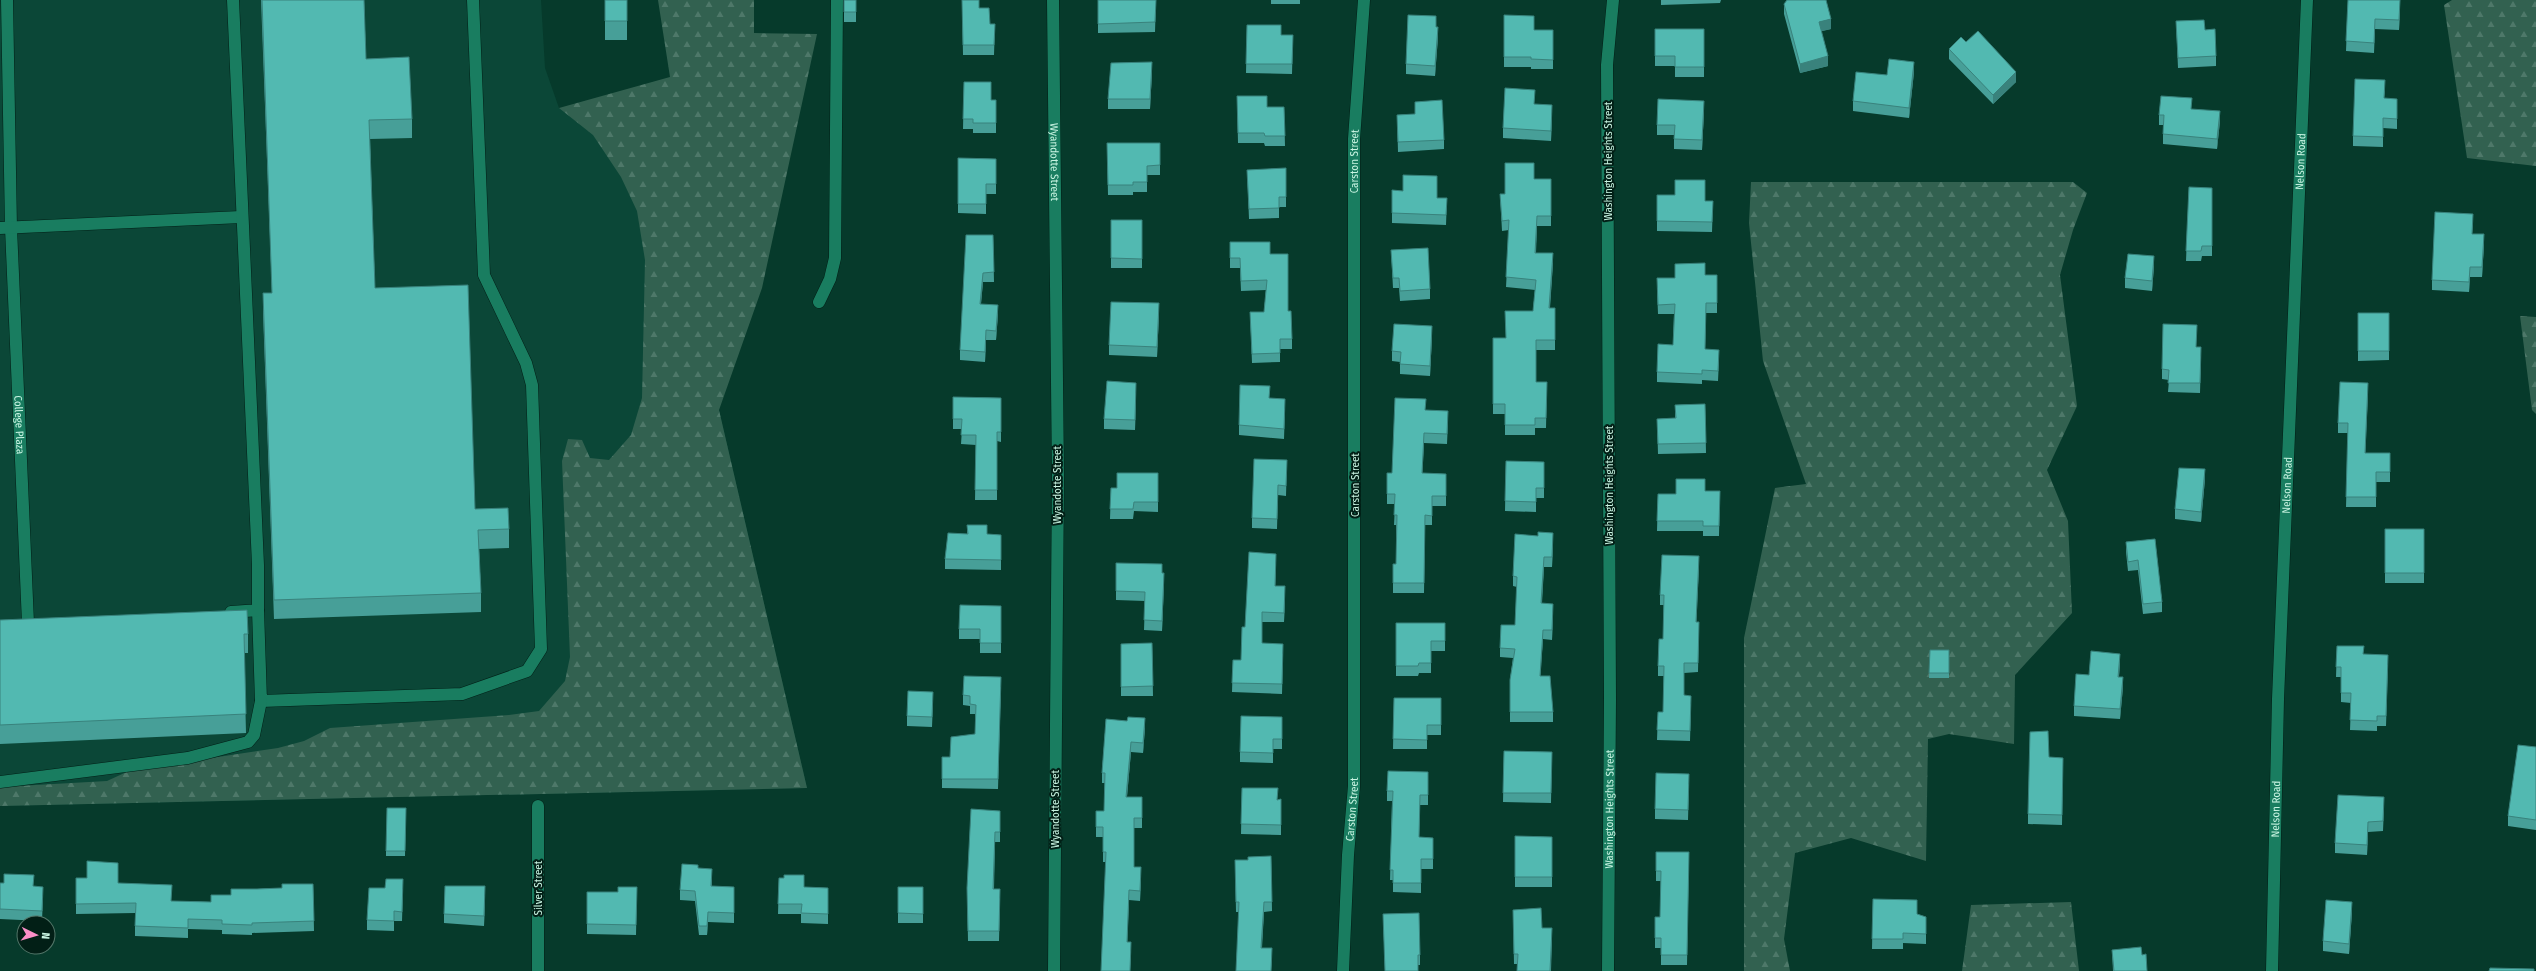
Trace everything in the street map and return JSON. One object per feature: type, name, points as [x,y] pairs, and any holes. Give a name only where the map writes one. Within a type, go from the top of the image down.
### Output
[{"type":"street","name":"College Plaza","points":[[7,0],[6,228],[28,623]]},
{"type":"street","points":[[0,782],[188,758],[248,742],[254,735],[262,701],[258,610],[258,557],[241,216],[233,0]]},
{"type":"street","points":[[262,701],[462,694],[527,671],[541,649],[532,385],[526,363],[484,275],[473,0]]},
{"type":"street","points":[[819,302],[830,279],[835,258],[837,0]]},
{"type":"street","name":"Wyandotte Street","points":[[1053,0],[1058,469],[1054,971]]},
{"type":"street","name":"Carston Street","points":[[1343,971],[1348,856],[1354,778],[1354,139],[1364,0]]},
{"type":"street","name":"Washington Heights Street","points":[[1608,971],[1610,699],[1607,65],[1613,0]]},
{"type":"street","name":"Nelson Road","points":[[2272,971],[2278,699],[2307,0]]},
{"type":"street","points":[[6,228],[241,216]]},
{"type":"street","points":[[218,612],[258,610]]},
{"type":"street","points":[[14,623],[44,622]]},
{"type":"street","name":"Silver Street","points":[[538,806],[538,971]]},
{"type":"shaded area","points":[[0,0],[541,0],[545,68],[559,108],[701,105],[719,410],[807,788],[0,806]]},
{"type":"green space","points":[[658,0],[754,0],[754,33],[817,34],[762,288],[719,410],[807,788],[0,806],[0,787],[107,781],[131,770],[278,748],[304,741],[330,728],[509,715],[539,711],[565,681],[570,657],[562,461],[568,439],[582,440],[590,458],[609,460],[631,435],[642,398],[645,260],[637,211],[621,177],[593,135],[559,108],[670,77]]},
{"type":"green space","points":[[2452,0],[2536,0],[2536,166],[2467,158],[2444,5]]},
{"type":"green space","points":[[1751,182],[2073,182],[2087,193],[2073,230],[2060,275],[2077,406],[2047,470],[2068,521],[2072,613],[2015,675],[2014,744],[1949,734],[1928,739],[1926,861],[1851,838],[1795,853],[1784,939],[1790,971],[1744,971],[1744,638],[1775,488],[1806,484],[1763,361],[1749,223]]},
{"type":"green space","points":[[2520,316],[2536,317],[2536,414],[2532,410]]},
{"type":"green space","points":[[2071,902],[2079,971],[1962,971],[1971,905]]},
{"type":"building","points":[[262,0],[364,0],[366,59],[409,57],[412,119],[369,120],[375,288],[468,285],[475,509],[508,508],[509,529],[478,530],[481,593],[274,600],[263,293],[272,293]]},
{"type":"building","points":[[605,0],[627,0],[627,21],[605,21]]},
{"type":"building","points":[[844,0],[856,0],[856,12],[844,12]]},
{"type":"building","points":[[962,0],[979,0],[979,8],[989,8],[990,24],[995,24],[994,45],[963,45]]},
{"type":"building","points":[[1098,0],[1156,0],[1155,22],[1098,24]]},
{"type":"building","points":[[1787,0],[1826,0],[1831,19],[1819,22],[1828,56],[1800,64],[1784,4]]},
{"type":"building","points":[[2348,0],[2400,0],[2399,20],[2375,19],[2374,43],[2346,41]]},
{"type":"building","points":[[1408,15],[1436,16],[1436,27],[1438,27],[1435,66],[1406,64]]},
{"type":"building","points":[[1504,15],[1534,16],[1534,30],[1553,30],[1553,60],[1531,59],[1531,57],[1504,57]]},
{"type":"building","points":[[2204,20],[2205,30],[2215,29],[2216,56],[2178,58],[2176,21]]},
{"type":"building","points":[[1247,25],[1281,25],[1281,35],[1293,35],[1292,64],[1246,64]]},
{"type":"building","points":[[1655,29],[1704,29],[1704,67],[1675,67],[1675,56],[1655,56]]},
{"type":"building","points":[[1978,31],[2016,72],[1993,95],[1949,49],[1961,37],[1966,42]]},
{"type":"building","points":[[1889,59],[1914,62],[1909,108],[1853,101],[1856,72],[1887,75]]},
{"type":"building","points":[[1152,62],[1150,99],[1108,99],[1111,63]]},
{"type":"building","points":[[2355,79],[2385,80],[2384,98],[2397,99],[2397,119],[2383,118],[2383,137],[2353,136]]},
{"type":"building","points":[[964,82],[991,82],[991,100],[996,100],[996,123],[973,123],[973,119],[963,119]]},
{"type":"building","points":[[1505,88],[1535,90],[1534,104],[1552,105],[1551,131],[1503,128]]},
{"type":"building","points":[[1237,96],[1267,96],[1267,107],[1284,107],[1285,136],[1265,136],[1264,133],[1238,133]]},
{"type":"building","points":[[2161,96],[2192,98],[2191,109],[2220,111],[2217,139],[2163,134],[2164,115],[2159,115]]},
{"type":"building","points":[[1658,99],[1704,101],[1702,140],[1674,139],[1675,125],[1657,125]]},
{"type":"building","points":[[1442,100],[1444,140],[1398,142],[1397,115],[1415,114],[1415,102]]},
{"type":"building","points":[[1107,143],[1160,143],[1160,165],[1147,166],[1147,182],[1133,182],[1133,185],[1108,185]]},
{"type":"building","points":[[958,158],[996,159],[996,184],[986,184],[986,204],[958,204]]},
{"type":"building","points":[[1505,163],[1534,163],[1534,179],[1551,179],[1551,216],[1537,216],[1535,253],[1553,253],[1549,308],[1555,308],[1555,340],[1536,340],[1536,382],[1547,382],[1546,418],[1535,418],[1535,425],[1505,425],[1505,404],[1493,404],[1493,338],[1506,338],[1505,311],[1533,311],[1536,280],[1506,277],[1509,220],[1502,221],[1500,194],[1505,194]]},
{"type":"building","points":[[1286,168],[1286,197],[1279,197],[1279,208],[1249,209],[1247,170]]},
{"type":"building","points":[[1403,175],[1437,176],[1437,198],[1447,198],[1446,215],[1392,213],[1392,190],[1403,191]]},
{"type":"building","points":[[1675,180],[1705,180],[1705,201],[1713,201],[1712,222],[1657,221],[1657,195],[1675,195]]},
{"type":"building","points":[[2189,187],[2212,188],[2212,246],[2202,246],[2201,251],[2186,251]]},
{"type":"building","points":[[2435,212],[2473,214],[2472,234],[2484,234],[2482,267],[2470,267],[2469,282],[2432,280]]},
{"type":"building","points":[[1111,220],[1142,220],[1142,259],[1111,258]]},
{"type":"building","points":[[966,235],[993,235],[994,272],[983,273],[980,304],[998,305],[996,331],[986,330],[985,352],[960,350]]},
{"type":"building","points":[[1230,242],[1270,242],[1270,254],[1288,254],[1288,311],[1291,311],[1292,339],[1280,339],[1280,353],[1252,354],[1250,312],[1264,312],[1267,280],[1241,281],[1240,258],[1230,258]]},
{"type":"building","points":[[1428,248],[1430,289],[1400,291],[1399,278],[1393,278],[1391,250]]},
{"type":"building","points":[[2128,254],[2154,256],[2152,281],[2125,278]]},
{"type":"building","points":[[1705,263],[1705,275],[1717,275],[1717,303],[1706,303],[1705,349],[1719,350],[1718,371],[1702,370],[1702,374],[1657,372],[1658,344],[1673,345],[1675,304],[1658,305],[1657,278],[1675,278],[1675,264]]},
{"type":"building","points":[[1111,302],[1159,303],[1157,347],[1109,345]]},
{"type":"building","points":[[2358,313],[2389,313],[2389,351],[2358,351]]},
{"type":"building","points":[[1394,324],[1432,326],[1430,366],[1400,364],[1401,352],[1392,351]]},
{"type":"building","points":[[2163,324],[2197,325],[2196,347],[2201,347],[2200,383],[2168,383],[2169,370],[2162,369]]},
{"type":"building","points":[[1107,381],[1136,383],[1135,420],[1104,419]]},
{"type":"building","points":[[2340,382],[2368,383],[2365,453],[2390,453],[2390,472],[2376,472],[2376,497],[2346,497],[2348,423],[2338,423]]},
{"type":"building","points":[[1240,385],[1270,386],[1269,398],[1285,399],[1284,429],[1239,425]]},
{"type":"building","points":[[953,397],[1001,398],[1001,432],[997,432],[997,490],[975,490],[976,435],[961,435],[962,419],[953,419]]},
{"type":"building","points":[[1395,398],[1426,399],[1425,410],[1448,411],[1447,434],[1424,433],[1422,473],[1446,474],[1446,496],[1432,496],[1432,516],[1425,515],[1424,583],[1393,583],[1393,564],[1396,564],[1397,515],[1394,515],[1395,494],[1387,494],[1387,473],[1392,473]]},
{"type":"building","points":[[1705,404],[1706,443],[1658,444],[1657,419],[1676,418],[1675,405]]},
{"type":"building","points":[[1254,459],[1287,460],[1286,486],[1278,485],[1277,519],[1252,518]]},
{"type":"building","points":[[1506,461],[1544,462],[1544,488],[1536,488],[1536,502],[1505,501]]},
{"type":"building","points":[[2179,468],[2205,469],[2201,512],[2175,509]]},
{"type":"building","points":[[1117,473],[1158,473],[1158,502],[1134,502],[1133,509],[1110,509],[1111,488],[1117,488]]},
{"type":"building","points":[[1676,479],[1705,479],[1705,491],[1720,491],[1719,526],[1703,526],[1703,521],[1657,521],[1658,494],[1676,494]]},
{"type":"building","points":[[967,525],[987,525],[987,534],[1001,535],[1001,560],[945,559],[948,533],[968,534]]},
{"type":"building","points":[[2385,529],[2424,529],[2424,573],[2385,573]]},
{"type":"building","points":[[1538,532],[1553,533],[1552,557],[1544,557],[1541,603],[1553,604],[1552,630],[1543,630],[1540,676],[1550,676],[1553,712],[1510,712],[1510,680],[1515,649],[1500,648],[1501,625],[1515,625],[1517,577],[1513,576],[1515,534],[1538,536]]},
{"type":"building","points":[[2155,539],[2162,602],[2143,604],[2138,560],[2128,562],[2126,542]]},
{"type":"building","points":[[1249,552],[1276,554],[1275,586],[1285,586],[1284,613],[1262,612],[1262,643],[1283,644],[1282,684],[1232,683],[1233,660],[1241,660],[1242,627],[1245,627]]},
{"type":"building","points":[[1662,555],[1699,556],[1696,622],[1699,622],[1698,663],[1684,663],[1684,695],[1691,696],[1690,731],[1657,730],[1658,712],[1663,712],[1664,666],[1658,666],[1659,639],[1663,639],[1664,595],[1660,595]]},
{"type":"building","points":[[1116,563],[1162,564],[1162,573],[1164,573],[1162,621],[1144,620],[1145,592],[1116,591]]},
{"type":"building","points":[[960,605],[1001,606],[1001,643],[980,643],[980,629],[959,629]]},
{"type":"building","points":[[247,610],[248,634],[244,634],[246,714],[0,725],[0,620]]},
{"type":"building","points":[[1396,623],[1445,623],[1445,641],[1431,641],[1431,663],[1419,663],[1418,666],[1396,666]]},
{"type":"building","points":[[1152,643],[1153,686],[1121,687],[1121,644]]},
{"type":"building","points":[[2337,646],[2364,646],[2363,654],[2388,655],[2386,716],[2377,716],[2377,721],[2350,720],[2351,693],[2341,693],[2341,667],[2336,667]]},
{"type":"building","points":[[1930,650],[1949,650],[1949,673],[1929,673]]},
{"type":"building","points":[[2091,651],[2120,654],[2118,677],[2123,677],[2120,709],[2074,706],[2076,674],[2089,675]]},
{"type":"building","points":[[964,676],[1001,677],[998,779],[942,779],[942,757],[950,757],[951,737],[975,734],[976,705],[970,704],[970,696],[963,695]]},
{"type":"building","points":[[908,691],[933,692],[932,717],[907,716]]},
{"type":"building","points":[[1394,698],[1441,698],[1441,725],[1427,725],[1427,740],[1393,739]]},
{"type":"building","points":[[1241,716],[1282,717],[1282,739],[1273,739],[1273,753],[1240,752]]},
{"type":"building","points":[[1128,717],[1145,718],[1143,743],[1131,742],[1126,797],[1142,797],[1142,818],[1134,818],[1134,867],[1141,867],[1140,891],[1129,890],[1127,942],[1131,942],[1130,971],[1101,971],[1106,852],[1103,852],[1103,827],[1096,827],[1096,811],[1104,811],[1105,773],[1102,773],[1106,719],[1127,721]]},
{"type":"building","points":[[2048,731],[2049,757],[2063,758],[2062,815],[2028,814],[2030,732]]},
{"type":"building","points":[[2518,745],[2536,747],[2536,820],[2508,816]]},
{"type":"building","points":[[1504,751],[1552,752],[1551,793],[1503,793]]},
{"type":"building","points":[[1388,771],[1428,772],[1428,795],[1420,795],[1419,837],[1433,838],[1433,859],[1421,859],[1421,883],[1393,883],[1393,870],[1390,870],[1393,791],[1387,791]]},
{"type":"building","points":[[1656,773],[1689,774],[1688,810],[1655,809]]},
{"type":"building","points":[[1242,788],[1278,788],[1277,800],[1281,799],[1281,825],[1241,824]]},
{"type":"building","points":[[2338,795],[2384,797],[2383,821],[2368,822],[2367,845],[2335,843]]},
{"type":"building","points":[[387,808],[406,808],[405,851],[386,851]]},
{"type":"building","points":[[971,809],[1000,811],[1000,832],[995,832],[993,889],[1000,889],[999,931],[968,931],[967,888]]},
{"type":"building","points":[[1515,836],[1552,837],[1552,877],[1515,877]]},
{"type":"building","points":[[1656,852],[1689,852],[1687,955],[1661,955],[1661,938],[1655,938],[1655,917],[1660,917],[1661,871],[1656,871]]},
{"type":"building","points":[[1271,856],[1272,902],[1264,902],[1261,948],[1272,948],[1271,971],[1236,971],[1239,902],[1236,902],[1235,860],[1248,860],[1248,857]]},
{"type":"building","points":[[87,861],[118,863],[118,883],[172,885],[171,901],[211,902],[211,895],[231,895],[231,889],[282,888],[282,884],[313,884],[314,921],[252,923],[252,925],[222,924],[222,920],[188,919],[188,928],[135,926],[136,903],[76,904],[76,878],[87,878]]},
{"type":"building","points":[[682,864],[698,865],[698,868],[712,869],[711,886],[734,887],[734,913],[708,912],[707,926],[699,926],[695,891],[680,890]]},
{"type":"building","points":[[4,874],[34,875],[33,886],[43,887],[42,911],[0,909],[0,883],[4,883]]},
{"type":"building","points":[[784,875],[804,875],[804,887],[828,888],[828,914],[801,913],[802,904],[778,904],[779,878],[784,878]]},
{"type":"building","points":[[386,879],[403,879],[402,912],[394,911],[394,921],[367,920],[369,888],[385,888]]},
{"type":"building","points":[[445,886],[485,886],[484,916],[444,914]]},
{"type":"building","points":[[618,887],[637,887],[636,925],[587,924],[587,892],[618,892]]},
{"type":"building","points":[[898,887],[923,887],[923,914],[898,913]]},
{"type":"building","points":[[1873,899],[1917,900],[1917,914],[1926,917],[1926,934],[1903,933],[1903,939],[1872,939]]},
{"type":"building","points":[[2326,900],[2352,902],[2349,944],[2323,941]]},
{"type":"building","points":[[1541,908],[1542,928],[1552,928],[1550,971],[1517,971],[1518,954],[1514,954],[1513,910]]},
{"type":"building","points":[[1419,913],[1420,955],[1418,955],[1418,971],[1385,971],[1383,914]]},
{"type":"building","points":[[2141,947],[2142,955],[2146,954],[2147,971],[2114,971],[2112,950]]},
{"type":"building","points":[[2490,968],[2534,969],[2534,971],[2489,971]]}]
